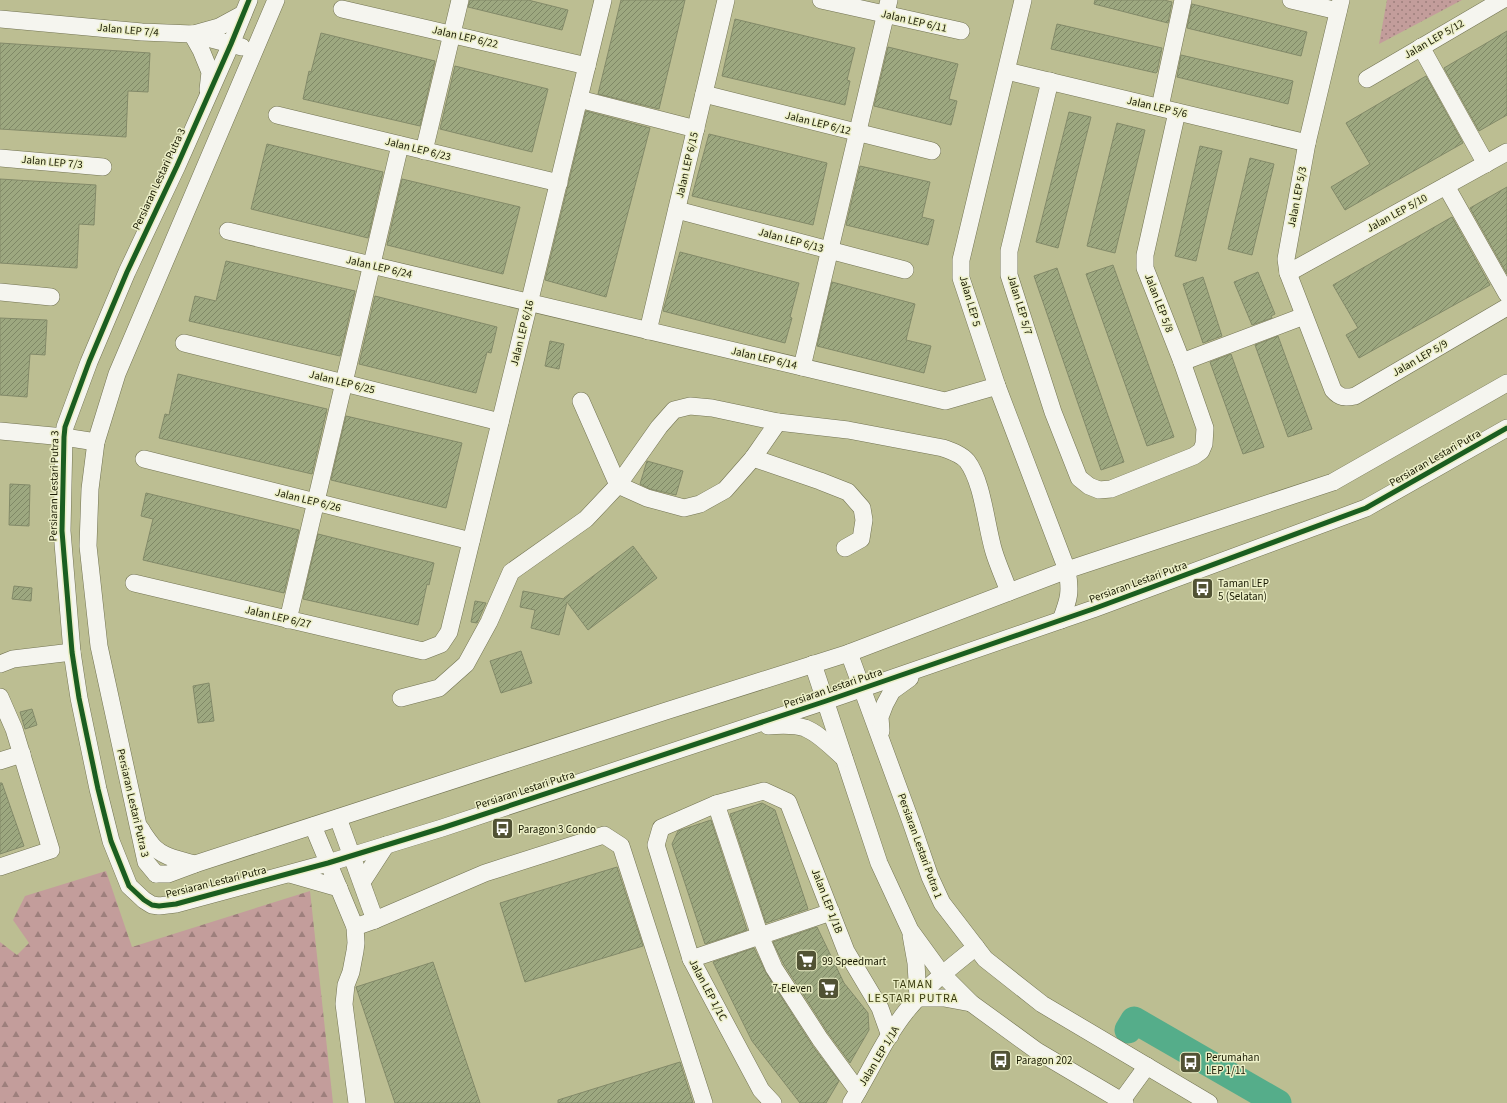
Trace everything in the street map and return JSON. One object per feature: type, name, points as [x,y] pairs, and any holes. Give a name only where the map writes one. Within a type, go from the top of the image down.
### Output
[{"type":"street","name":"Persiaran Lestari Putra 3","points":[[156,874],[146,862],[99,646],[88,546],[90,489],[96,442],[117,374],[276,0]]},
{"type":"street","points":[[424,151],[460,0]]},
{"type":"street","name":"Jalan LEP 6/16","points":[[423,651],[441,644],[449,632],[603,0]]},
{"type":"street","name":"Jalan LEP 6/15","points":[[648,331],[726,0]]},
{"type":"street","name":"Jalan LEP 6/11","points":[[821,0],[887,7],[961,31]]},
{"type":"street","name":"Jalan LEP 5","points":[[1022,0],[1007,70],[961,260],[962,278],[997,386],[1067,570],[1070,587],[1069,600],[1062,620]]},
{"type":"street","points":[[1160,107],[1183,0]]},
{"type":"street","points":[[1291,0],[1340,6]]},
{"type":"street","name":"Jalan LEP 5/12","points":[[1366,79],[1502,0]]},
{"type":"street","name":"Jalan LEP 5/3","points":[[1333,390],[1288,274],[1286,259],[1307,143],[1340,6]]},
{"type":"street","name":"Persiaran Lestari Putra 3","points":[[144,900],[129,886],[111,841],[96,782],[79,698],[72,652],[62,530],[65,427],[89,362],[127,272],[208,97],[246,7]]},
{"type":"street","points":[[208,97],[210,72],[201,50],[192,34],[219,27],[246,7]]},
{"type":"street","points":[[802,367],[887,7]]},
{"type":"street","name":"Jalan LEP 6/22","points":[[342,9],[587,66]]},
{"type":"street","name":"Jalan LEP 7/4","points":[[0,19],[142,32],[192,34],[254,50]]},
{"type":"street","points":[[1420,47],[1486,164]]},
{"type":"street","name":"Jalan LEP 5/6","points":[[1007,70],[1307,143]]},
{"type":"street","name":"Jalan LEP 5/7","points":[[1050,81],[1009,251],[1009,275],[1053,412],[1079,478],[1088,486],[1099,490],[1111,489],[1194,456],[1201,451],[1204,444]]},
{"type":"street","name":"Jalan LEP 6/12","points":[[704,94],[932,151]]},
{"type":"street","points":[[579,100],[696,129]]},
{"type":"street","name":"Jalan LEP 5/8","points":[[1177,112],[1145,255],[1145,268],[1182,362],[1205,428],[1204,444]]},
{"type":"street","name":"Jalan LEP 6/23","points":[[277,115],[559,183]]},
{"type":"street","points":[[288,620],[400,145]]},
{"type":"street","name":"Jalan LEP 5/10","points":[[1288,274],[1507,152]]},
{"type":"street","name":"Jalan LEP 7/3","points":[[0,158],[103,166]]},
{"type":"street","points":[[1446,186],[1507,294]]},
{"type":"street","name":"Jalan LEP 6/13","points":[[677,210],[906,270]]},
{"type":"street","name":"Jalan LEP 6/24","points":[[228,232],[530,303]]},
{"type":"street","points":[[0,292],[51,297]]},
{"type":"street","name":"Jalan LEP 6/14","points":[[530,303],[945,401],[997,386]]},
{"type":"street","name":"Jalan LEP 5/9","points":[[1333,390],[1342,397],[1355,396],[1507,307]]},
{"type":"street","points":[[1182,362],[1304,316]]},
{"type":"street","name":"Jalan LEP 6/25","points":[[184,343],[500,422]]},
{"type":"street","name":"Persiaran Lestari Putra","points":[[156,874],[168,874],[666,711],[849,653],[1067,570],[1333,482],[1507,383]]},
{"type":"street","points":[[581,401],[618,485],[647,498],[684,508],[700,504],[725,490],[753,458],[778,422]]},
{"type":"street","points":[[401,698],[439,688],[466,664],[489,622],[511,572],[586,519],[618,485],[659,427],[674,410],[690,406],[705,407],[778,422],[848,430],[943,448],[956,453],[966,460],[973,473],[994,551],[1009,592]]},
{"type":"street","name":"Persiaran Lestari Putra","points":[[144,900],[152,905],[159,906],[176,904],[352,856],[751,726],[1062,620],[1366,508],[1507,428]]},
{"type":"street","points":[[0,431],[64,437],[96,442]]},
{"type":"street","name":"Jalan LEP 6/26","points":[[144,458],[471,541]]},
{"type":"street","points":[[753,458],[848,492],[862,508],[864,520],[861,539],[845,548]]},
{"type":"street","name":"Jalan LEP 6/27","points":[[134,583],[423,651]]},
{"type":"street","points":[[0,664],[13,659],[72,652]]},
{"type":"street","name":"Persiaran Lestari Putra 1","points":[[849,653],[930,878],[942,904],[984,959],[1042,1004],[1209,1103]]},
{"type":"street","points":[[813,664],[878,863],[910,930],[942,974],[971,1003],[1037,1051],[1122,1102],[1147,1066]]},
{"type":"street","points":[[882,744],[880,717],[892,691],[923,668]]},
{"type":"street","points":[[0,697],[14,729],[51,850],[0,867]]},
{"type":"street","points":[[751,726],[785,725],[804,728],[817,735],[844,759]]},
{"type":"street","points":[[0,761],[22,754]]},
{"type":"street","name":"Jalan LEP 1/1B","points":[[716,804],[764,791],[788,802],[846,951],[873,996],[883,1016],[890,1036]]},
{"type":"street","points":[[716,804],[760,936],[774,968],[820,1039],[854,1097]]},
{"type":"street","name":"Jalan LEP 1/1C","points":[[716,804],[661,828],[656,845],[691,959],[761,1090],[773,1103]]},
{"type":"street","points":[[338,818],[375,920]]},
{"type":"street","points":[[137,824],[152,846],[162,853],[171,858],[195,864]]},
{"type":"street","points":[[313,826],[355,927],[355,951],[351,972],[346,985],[344,1004],[357,1103]]},
{"type":"street","points":[[355,927],[375,920],[485,872],[604,836],[620,846],[704,1103]]},
{"type":"street","points":[[362,882],[386,845]]},
{"type":"street","points":[[144,900],[156,874]]},
{"type":"street","points":[[290,874],[339,888]]},
{"type":"street","points":[[691,959],[831,912]]},
{"type":"street","points":[[910,930],[916,963],[913,1004]]},
{"type":"street","points":[[913,1004],[942,974],[976,947]]},
{"type":"street","name":"Jalan LEP 1/1B","points":[[873,996],[885,1005],[894,1008],[944,998],[971,1003]]},
{"type":"street","name":"Jalan LEP 1/1A","points":[[854,1097],[890,1036],[913,1004]]},
{"type":"green space","points":[[1387,0],[1462,0],[1379,44]]},
{"type":"green space","points":[[106,871],[132,947],[310,891],[333,1103],[0,1103],[0,942],[17,955],[29,943],[13,920],[25,896]]},
{"type":"building","points":[[470,0],[528,0],[568,10],[562,30],[468,7]]},
{"type":"building","points":[[621,0],[685,0],[659,109],[598,94]]},
{"type":"building","points":[[1095,0],[1164,0],[1172,2],[1168,23],[1094,4]]},
{"type":"building","points":[[1192,4],[1307,32],[1301,56],[1187,28]]},
{"type":"building","points":[[735,19],[855,48],[847,80],[850,81],[845,105],[722,76]]},
{"type":"building","points":[[1057,24],[1162,48],[1157,72],[1051,49]]},
{"type":"building","points":[[1507,31],[1507,115],[1479,131],[1444,68]]},
{"type":"building","points":[[321,33],[435,61],[420,126],[303,99],[309,71],[311,72]]},
{"type":"building","points":[[0,43],[150,53],[148,92],[128,91],[126,137],[0,129]]},
{"type":"building","points":[[888,47],[958,64],[949,99],[957,101],[951,125],[874,106]]},
{"type":"building","points":[[1181,55],[1293,81],[1288,104],[1177,77]]},
{"type":"building","points":[[455,66],[548,89],[532,152],[440,129]]},
{"type":"building","points":[[1426,76],[1463,143],[1345,210],[1331,187],[1370,164],[1346,123]]},
{"type":"building","points":[[586,111],[650,128],[606,297],[545,280]]},
{"type":"building","points":[[1069,112],[1091,117],[1058,248],[1036,242]]},
{"type":"building","points":[[1117,123],[1145,130],[1115,253],[1087,246]]},
{"type":"building","points":[[709,134],[827,163],[813,225],[692,196]]},
{"type":"building","points":[[267,144],[383,172],[368,238],[251,209]]},
{"type":"building","points":[[1200,146],[1222,151],[1196,261],[1175,256]]},
{"type":"building","points":[[1250,158],[1274,164],[1252,255],[1228,249]]},
{"type":"building","points":[[860,166],[930,182],[922,217],[934,220],[928,245],[846,225]]},
{"type":"building","points":[[0,179],[96,185],[94,225],[79,224],[77,268],[0,263]]},
{"type":"building","points":[[402,179],[520,207],[503,274],[387,245]]},
{"type":"building","points":[[1507,187],[1507,274],[1470,208]]},
{"type":"building","points":[[1452,217],[1490,285],[1359,358],[1346,335],[1358,328],[1333,285]]},
{"type":"building","points":[[680,252],[799,283],[785,343],[663,311]]},
{"type":"building","points":[[226,261],[355,291],[340,356],[189,321],[195,296],[216,301]]},
{"type":"building","points":[[1113,265],[1174,437],[1147,446],[1086,274]]},
{"type":"building","points":[[1057,268],[1124,462],[1101,470],[1034,276]]},
{"type":"building","points":[[1258,272],[1275,314],[1271,316],[1272,318],[1252,325],[1234,282]]},
{"type":"building","points":[[1203,277],[1222,336],[1203,343],[1183,284]]},
{"type":"building","points":[[832,282],[915,304],[906,340],[931,346],[924,373],[817,346]]},
{"type":"building","points":[[375,296],[497,327],[491,353],[487,352],[476,393],[359,364]]},
{"type":"building","points":[[0,318],[47,320],[45,355],[30,354],[27,397],[0,395]]},
{"type":"building","points":[[1278,336],[1312,429],[1288,437],[1255,345]]},
{"type":"building","points":[[550,341],[564,344],[559,369],[545,366]]},
{"type":"building","points":[[1231,354],[1264,447],[1243,454],[1210,362]]},
{"type":"building","points":[[178,374],[327,409],[312,474],[159,438],[165,414],[169,415]]},
{"type":"building","points":[[346,416],[462,443],[446,508],[331,480]]},
{"type":"building","points":[[647,461],[683,471],[676,495],[650,489],[640,484]]},
{"type":"building","points":[[10,484],[30,485],[29,526],[9,525]]},
{"type":"building","points":[[146,493],[299,530],[284,593],[143,560],[153,519],[141,516]]},
{"type":"building","points":[[318,534],[434,563],[429,585],[427,584],[418,625],[303,599]]},
{"type":"building","points":[[633,546],[657,578],[588,630],[567,602],[559,635],[531,628],[535,610],[520,607],[523,591],[564,599]]},
{"type":"building","points":[[14,586],[32,588],[31,601],[12,599]]},
{"type":"building","points":[[475,601],[486,603],[477,623],[471,622]]},
{"type":"building","points":[[521,651],[532,683],[501,693],[490,661]]},
{"type":"building","points":[[209,683],[214,721],[198,723],[193,686]]},
{"type":"building","points":[[32,709],[37,725],[25,729],[20,712]]},
{"type":"building","points":[[0,783],[2,783],[24,846],[0,854]]},
{"type":"building","points":[[762,803],[775,810],[808,909],[766,923],[730,814]]},
{"type":"building","points":[[711,820],[747,930],[705,944],[672,844],[678,831]]},
{"type":"building","points":[[617,867],[643,946],[525,982],[500,903]]},
{"type":"building","points":[[817,927],[844,983],[868,1013],[869,1030],[850,1063],[828,1033],[783,963],[773,942]]},
{"type":"building","points":[[754,948],[766,973],[812,1045],[839,1081],[826,1103],[800,1103],[752,1041],[713,962]]},
{"type":"building","points":[[433,962],[480,1103],[395,1103],[356,987]]},
{"type":"building","points":[[680,1062],[693,1103],[558,1103],[558,1100]]},
{"type":"waterway","points":[[1128,1030],[1134,1020],[1278,1103]]},
{"type":"cycle path","points":[[249,0],[177,166],[127,272],[89,362],[65,427],[62,531],[72,652],[79,698],[98,789],[111,841],[129,886],[144,900],[152,905],[159,906],[176,904],[328,863],[442,828],[826,701],[1093,609],[1366,508],[1507,428]]},
{"type":"place","name":"Taman LEP 5 (Selatan)","points":[[1202,589]]},
{"type":"place","name":"Paragon 3 Condo","points":[[502,829]]},
{"type":"place","name":"99 Speedmart","points":[[806,961]]},
{"type":"place","name":"7-Eleven","points":[[828,988]]},
{"type":"place","name":"Paragon 202","points":[[1001,1060]]},
{"type":"place","name":"Perumahan LEP 1/11","points":[[1191,1063]]},
{"type":"district","name":"TAMAN LESTARI PUTRA","points":[[913,991]]}]
